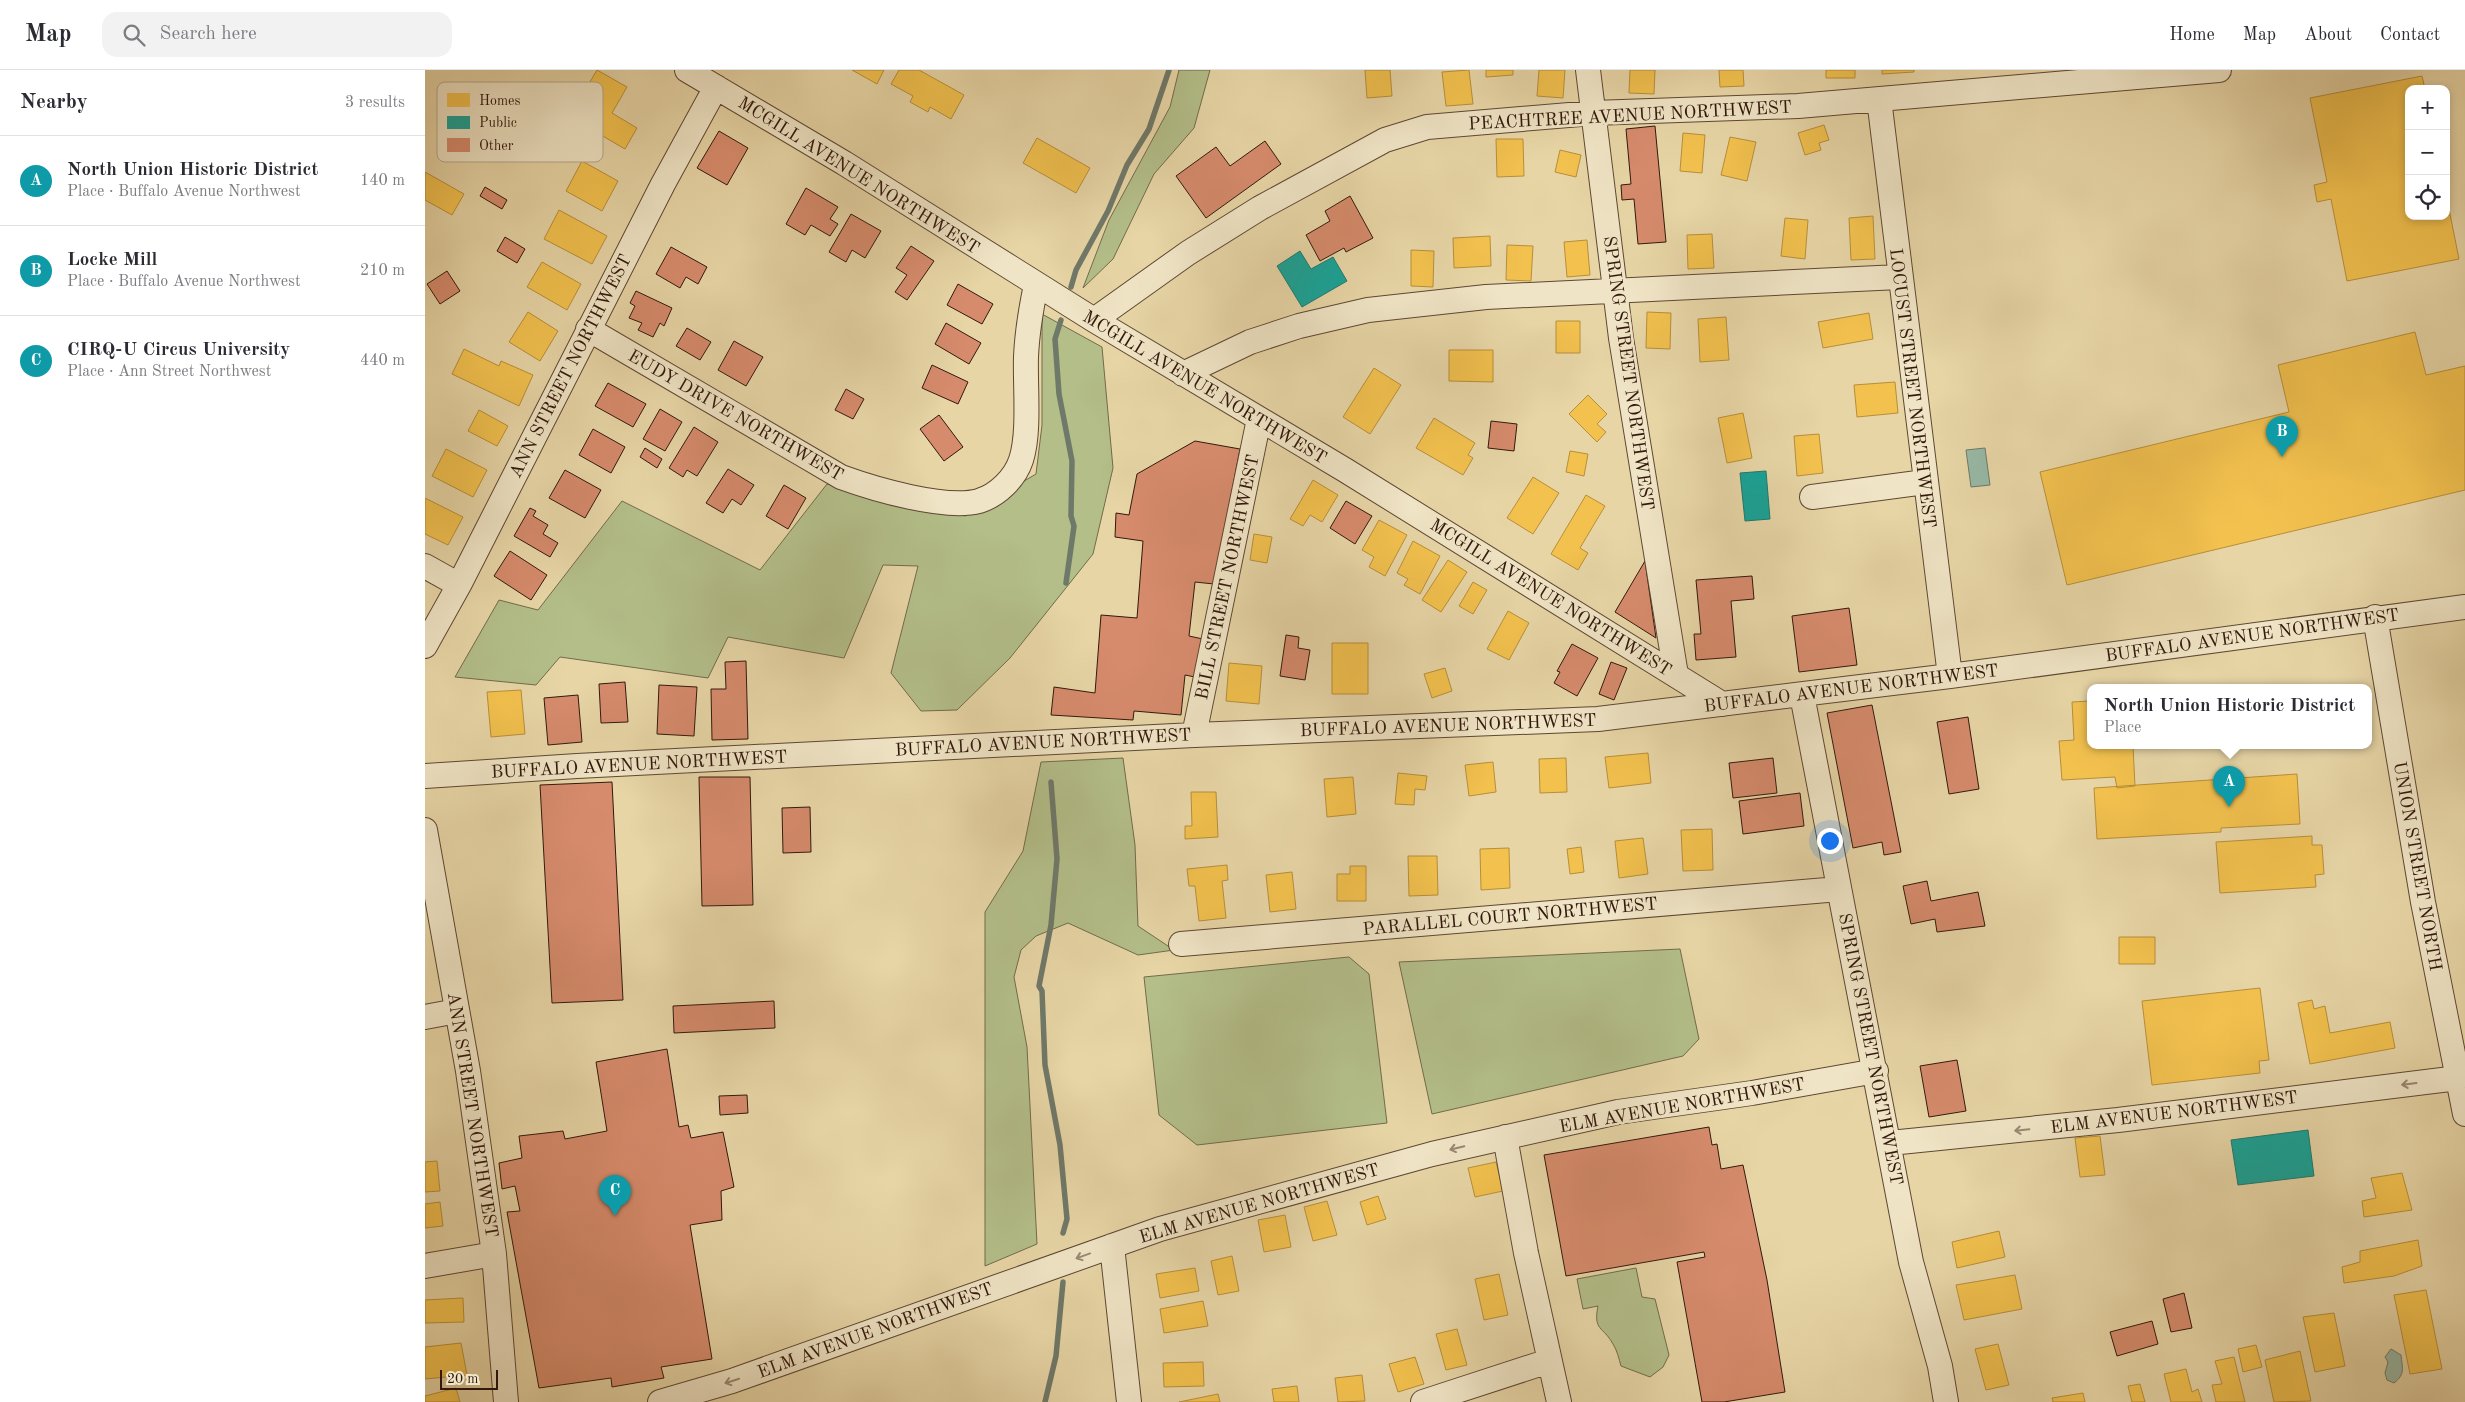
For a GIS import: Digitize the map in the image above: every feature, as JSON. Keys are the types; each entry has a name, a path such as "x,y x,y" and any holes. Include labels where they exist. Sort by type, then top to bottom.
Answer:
{"street":[{"name":"MCGILL AVENUE NORTHWEST","path":"687,70 844,163 1036,285 1259,419 1722,704"},
{"name":"SPRING STREET NORTHWEST","path":"1587,70 1621,338 1676,676"},
{"name":"PEACHTREE AVENUE NORTHWEST","path":"1094,320 1188,252 1260,208 1385,140 1427,127 1593,114 1798,106 2219,70"},
{"name":"ANN STREET NORTHWEST","path":"425,646 459,585 663,184 716,87"},
{"name":"LOCUST STREET NORTHWEST","path":"1879,99 1899,277 1949,676"},
{"path":"1183,374 1250,342 1299,326 1368,310 1486,297 1899,277"},
{"name":"EUDY DRIVE NORTHWEST","path":"588,329 841,477 869,487 945,502 979,501 1000,489 1013,477 1022,458 1025,437 1029,320 1036,285"},
{"name":"BILL STREET NORTHWEST","path":"1194,735 1259,419"},
{"path":"1812,497 1925,482"},
{"path":"425,566 459,585"},
{"name":"BUFFALO AVENUE NORTHWEST","path":"425,776 577,766 1194,735 1598,719 1802,695 2375,617 2465,607"},
{"name":"UNION STREET NORTH","path":"2375,617 2423,902 2465,1114"},
{"name":"SPRING STREET NORTHWEST","path":"1802,695 1890,1143 1911,1262 1940,1366 1946,1402"},
{"name":"ANN STREET NORTHWEST","path":"425,830 457,1011 494,1254 506,1402"},
{"name":"PARALLEL COURT NORTHWEST","path":"1181,944 1839,889"},
{"path":"425,1017 457,1011"},
{"name":"ELM AVENUE NORTHWEST","path":"660,1402 732,1381 1169,1226 1423,1157 1618,1112 1876,1072"},
{"name":"ELM AVENUE NORTHWEST","path":"1890,1143 2111,1120 2458,1078"},
{"path":"1505,1137 1549,1361 1559,1402"},
{"path":"1112,1246 1129,1402"},
{"path":"425,1266 494,1254"},
{"path":"1423,1402 1549,1361"}],"green space":[{"path":"1179,70 1210,70 1194,128 1154,174 1113,259 1083,288 1109,220 1170,107"},
{"path":"1042,314 1102,347 1113,468 1093,554 1010,658 957,710 921,711 891,673 918,566 883,565 844,658 728,637 708,678 560,657 536,685 455,677 499,600 538,610 622,501 760,570 827,484 965,516 1036,474 1042,425"},
{"path":"1123,758 1135,845 1138,926 1174,950 1138,955 1068,923 1036,936 1021,950 1014,977 1027,1047 1037,1244 985,1266 985,912 1023,851 1041,762"},
{"path":"1680,949 1699,1039 1683,1056 1432,1114 1399,962"},
{"path":"1349,957 1369,974 1387,1123 1197,1145 1159,1115 1144,977"},
{"path":"1636,1268 1642,1297 1655,1299 1669,1355 1663,1367 1650,1377 1621,1366 1614,1346 1598,1324 1598,1306 1583,1309 1577,1279"}],"shaded area":[{"path":"1985,448 1990,485 1971,487 1966,450"},
{"path":"2391,1349 2401,1355 2402,1373 2394,1383 2387,1380 2385,1373 2388,1362 2385,1357"}],"building: Homes":[{"path":"597,70 627,87 612,113 637,128 625,149 603,136 603,82 590,82"},
{"path":"852,70 884,70 877,84"},
{"path":"899,70 919,70 964,95 951,119 930,107 928,112 910,102 913,96 891,84"},
{"path":"1365,70 1390,70 1392,96 1367,98"},
{"path":"1469,70 1473,104 1446,106 1442,72"},
{"path":"1486,70 1513,70 1513,75 1486,77"},
{"path":"1539,70 1565,70 1563,98 1537,96"},
{"path":"1630,70 1655,70 1654,94 1629,93"},
{"path":"1719,70 1743,70 1744,86 1720,87"},
{"path":"1826,70 1855,70 1855,78 1826,78"},
{"path":"1882,70 1914,70 1914,72 1882,74"},
{"path":"2422,76 2424,85 2405,85 2405,220 2450,220 2450,214 2459,259 2347,281 2331,199 2317,202 2314,185 2327,182 2310,98"},
{"path":"1824,125 1829,140 1819,143 1821,150 1805,155 1798,133"},
{"path":"1683,133 1705,135 1702,173 1680,171"},
{"path":"1730,137 1756,142 1747,181 1721,175"},
{"path":"1037,138 1090,168 1076,193 1023,163"},
{"path":"1496,139 1523,139 1524,176 1497,177"},
{"path":"1560,150 1581,155 1576,177 1555,172"},
{"path":"581,162 618,181 602,211 566,191"},
{"path":"425,172 464,194 452,215 425,200"},
{"path":"559,210 607,236 592,264 544,239"},
{"path":"1873,216 1875,259 1851,260 1849,218"},
{"path":"1785,218 1808,220 1805,259 1781,256"},
{"path":"1712,234 1714,268 1688,269 1687,235"},
{"path":"1490,236 1491,266 1454,268 1453,238"},
{"path":"1587,240 1590,275 1567,277 1564,242"},
{"path":"1507,245 1533,246 1531,281 1506,280"},
{"path":"1411,250 1434,251 1433,287 1411,286"},
{"path":"542,262 581,284 567,310 527,287"},
{"path":"528,312 558,331 540,361 509,342"},
{"path":"1647,312 1671,313 1670,349 1646,348"},
{"path":"1869,313 1873,339 1823,348 1818,322"},
{"path":"1726,317 1729,360 1700,362 1698,319"},
{"path":"1556,321 1580,321 1580,353 1556,353"},
{"path":"2415,332 2426,375 2465,366 2465,490 2067,585 2040,472 2289,412 2278,365"},
{"path":"464,349 499,366 501,361 533,375 519,406 452,374"},
{"path":"1449,350 1493,350 1493,382 1449,381"},
{"path":"1374,368 1401,385 1370,434 1343,417"},
{"path":"1895,382 1898,413 1857,417 1854,385"},
{"path":"1588,395 1607,414 1597,424 1606,432 1597,442 1569,414"},
{"path":"479,410 508,426 497,446 468,431"},
{"path":"1743,413 1752,458 1727,463 1718,418"},
{"path":"1434,418 1475,443 1468,455 1473,458 1463,475 1416,448"},
{"path":"1819,434 1823,473 1797,476 1794,436"},
{"path":"446,449 487,470 473,497 432,476"},
{"path":"1570,451 1588,454 1584,476 1566,472"},
{"path":"1533,477 1559,493 1533,534 1507,518"},
{"path":"1313,480 1338,495 1322,522 1310,515 1303,526 1290,519"},
{"path":"1586,495 1605,506 1580,548 1588,553 1578,570 1551,554"},
{"path":"425,498 463,517 448,545 425,534"},
{"path":"1379,520 1407,535 1385,576 1369,567 1374,557 1362,550"},
{"path":"1254,534 1272,537 1267,563 1250,560"},
{"path":"1413,541 1440,556 1420,594 1404,585 1408,579 1397,573"},
{"path":"1448,560 1467,572 1441,612 1422,600"},
{"path":"1473,582 1487,590 1473,614 1459,606"},
{"path":"1508,611 1529,623 1509,660 1487,649"},
{"path":"1332,643 1368,643 1368,694 1332,694"},
{"path":"1229,663 1262,666 1259,704 1226,701"},
{"path":"1445,668 1452,691 1432,698 1424,674"},
{"path":"521,690 525,734 491,737 487,692"},
{"path":"2087,701 2087,749 2133,749 2135,786 2117,788 2115,777 2062,780 2059,741 2074,740 2072,702"},
{"path":"1648,753 1651,783 1609,788 1605,757"},
{"path":"1566,758 1567,792 1540,793 1539,759"},
{"path":"1493,762 1496,792 1469,796 1465,765"},
{"path":"1398,773 1427,776 1425,790 1415,789 1414,805 1395,804"},
{"path":"2297,774 2300,824 2221,828 2221,832 2097,839 2094,788"},
{"path":"1353,777 1356,814 1327,817 1324,779"},
{"path":"1191,792 1216,792 1218,837 1185,839 1185,826 1192,826"},
{"path":"1712,829 1713,870 1683,871 1681,830"},
{"path":"2312,836 2312,845 2322,845 2324,874 2315,875 2316,887 2220,893 2216,842"},
{"path":"1643,838 1648,874 1619,878 1615,841"},
{"path":"1581,847 1584,872 1570,874 1567,849"},
{"path":"1509,848 1510,888 1481,890 1480,849"},
{"path":"1408,856 1437,856 1438,895 1409,896"},
{"path":"1227,865 1228,880 1222,881 1226,918 1199,921 1195,886 1189,886 1187,869"},
{"path":"1350,866 1366,866 1366,901 1337,901 1337,874 1350,874"},
{"path":"1292,872 1296,909 1270,912 1266,875"},
{"path":"2119,937 2155,937 2155,964 2119,964"},
{"path":"2260,988 2269,1060 2259,1061 2260,1073 2152,1085 2142,1001"},
{"path":"2312,1000 2314,1009 2325,1006 2330,1033 2390,1022 2395,1048 2310,1064 2298,1003"},
{"path":"2100,1136 2105,1175 2080,1177 2075,1138"},
{"path":"437,1161 440,1191 425,1192 425,1162"},
{"path":"1496,1162 1503,1191 1475,1197 1468,1168"},
{"path":"2402,1173 2412,1210 2364,1217 2362,1201 2376,1198 2371,1178"},
{"path":"1378,1196 1386,1219 1367,1225 1360,1202"},
{"path":"1327,1201 1337,1235 1313,1241 1304,1207"},
{"path":"440,1202 443,1226 425,1228 425,1204"},
{"path":"1285,1215 1291,1247 1264,1252 1258,1220"},
{"path":"1999,1231 2005,1257 1957,1268 1952,1242"},
{"path":"2418,1240 2422,1266 2394,1276 2344,1283 2342,1267 2360,1262 2360,1251"},
{"path":"1232,1256 1239,1291 1218,1295 1211,1261"},
{"path":"1195,1268 1199,1291 1160,1298 1156,1274"},
{"path":"1499,1274 1508,1315 1484,1320 1475,1279"},
{"path":"2015,1275 2022,1309 1964,1320 1956,1285"},
{"path":"2426,1290 2442,1369 2410,1374 2394,1295"},
{"path":"463,1298 464,1322 425,1323 425,1300"},
{"path":"1203,1301 1208,1326 1164,1333 1160,1309"},
{"path":"2334,1313 2345,1366 2315,1372 2303,1317"},
{"path":"1457,1329 1467,1365 1446,1370 1436,1334"},
{"path":"461,1343 467,1375 425,1379 425,1347"},
{"path":"1998,1344 2009,1385 1986,1390 1975,1349"},
{"path":"2256,1345 2262,1367 2243,1372 2238,1349"},
{"path":"2300,1351 2311,1401 2274,1402 2265,1360"},
{"path":"1415,1357 1424,1384 1398,1392 1389,1364"},
{"path":"2234,1357 2245,1402 2216,1402 2212,1385 2222,1384 2215,1361"},
{"path":"1203,1362 1204,1386 1164,1387 1163,1363"},
{"path":"2186,1369 2192,1392 2198,1389 2202,1402 2171,1402 2164,1374"},
{"path":"1362,1375 1365,1401 1338,1402 1335,1378"},
{"path":"2140,1384 2145,1402 2132,1402 2128,1386"},
{"path":"1297,1386 1299,1402 1274,1402 1272,1389"},
{"path":"456,1388 460,1402 425,1402 425,1396"},
{"path":"2083,1393 2085,1402 2053,1402 2052,1398"},
{"path":"1218,1394 1220,1402 1179,1402"}],"building: Public":[{"path":"1300,251 1311,269 1333,257 1347,281 1302,307 1277,266"},
{"path":"1766,471 1770,519 1745,521 1740,473"},
{"path":"2308,1130 2314,1176 2238,1185 2231,1140"}],"building: Other":[{"path":"1655,126 1666,242 1638,244 1634,199 1622,200 1621,185 1631,184 1626,129"},
{"path":"719,131 748,148 727,185 697,168"},
{"path":"1265,141 1281,164 1206,218 1176,176 1216,147 1230,166"},
{"path":"485,187 507,200 502,209 480,196"},
{"path":"806,188 838,207 830,219 838,224 830,236 811,225 805,235 786,224"},
{"path":"1350,196 1373,238 1346,252 1344,248 1320,261 1306,235 1330,221 1325,211"},
{"path":"851,214 881,231 865,258 852,250 846,262 829,252"},
{"path":"505,237 525,249 517,263 497,251"},
{"path":"911,246 934,261 907,300 895,292 907,275 896,268"},
{"path":"671,247 707,267 698,284 686,277 680,288 656,274"},
{"path":"447,271 460,291 440,304 427,284"},
{"path":"958,284 993,304 982,324 947,305"},
{"path":"636,291 672,308 664,326 660,323 653,337 638,330 642,323 629,318 635,306 630,303"},
{"path":"946,323 981,343 969,364 935,344"},
{"path":"687,328 711,342 700,360 676,346"},
{"path":"734,341 763,357 746,386 718,370"},
{"path":"932,365 968,382 958,404 922,388"},
{"path":"608,383 646,404 633,427 595,406"},
{"path":"846,389 864,399 853,419 835,410"},
{"path":"660,409 682,422 665,451 643,439"},
{"path":"939,415 963,447 944,461 920,429"},
{"path":"1491,421 1517,424 1514,451 1488,448"},
{"path":"694,427 718,442 697,476 687,470 683,477 669,468"},
{"path":"593,429 625,447 611,473 579,455"},
{"path":"1195,441 1240,449 1214,584 1195,582 1189,636 1203,639 1195,677 1185,675 1181,715 1134,711 1133,720 1051,715 1054,687 1095,693 1101,615 1137,618 1143,541 1115,537 1116,513 1129,515 1137,474"},
{"path":"645,448 662,459 657,468 640,457"},
{"path":"728,469 754,485 741,505 732,499 723,513 706,503"},
{"path":"565,470 601,490 585,518 549,498"},
{"path":"784,485 806,498 788,529 766,516"},
{"path":"1346,501 1372,516 1355,544 1330,528"},
{"path":"530,508 536,511 533,516 548,525 543,534 558,543 550,557 514,536"},
{"path":"510,551 547,575 531,600 494,576"},
{"path":"1645,561 1656,638 1615,612"},
{"path":"1752,576 1754,599 1731,601 1736,657 1696,660 1694,634 1701,634 1696,580"},
{"path":"1849,608 1857,665 1799,672 1792,616"},
{"path":"1286,635 1299,637 1298,648 1310,650 1305,680 1280,676"},
{"path":"1572,644 1598,658 1577,696 1554,683 1560,672 1557,671"},
{"path":"746,661 748,739 712,740 711,689 726,689 725,662"},
{"path":"1611,662 1627,668 1614,700 1599,694"},
{"path":"625,682 628,722 601,723 599,684"},
{"path":"659,685 697,687 694,736 657,734"},
{"path":"578,695 582,742 548,745 544,698"},
{"path":"1872,705 1901,852 1884,855 1882,842 1853,848 1827,713"},
{"path":"1968,717 1979,789 1949,794 1937,722"},
{"path":"1773,758 1777,793 1733,798 1729,763"},
{"path":"699,777 750,777 753,905 702,906"},
{"path":"612,782 623,1000 552,1003 540,785"},
{"path":"1800,793 1804,826 1743,834 1739,801"},
{"path":"810,807 811,852 783,853 782,808"},
{"path":"1927,881 1931,901 1978,892 1985,926 1937,932 1935,919 1911,924 1903,886"},
{"path":"774,1001 775,1028 674,1033 673,1006"},
{"path":"667,1049 679,1127 688,1125 691,1138 723,1132 734,1187 721,1191 722,1220 690,1225 712,1359 661,1367 664,1378 612,1387 611,1378 539,1388 507,1212 520,1211 515,1186 502,1189 499,1163 522,1158 519,1136 563,1131 565,1139 607,1131 596,1062"},
{"path":"1957,1060 1966,1111 1929,1117 1920,1066"},
{"path":"747,1095 748,1113 720,1115 719,1096"},
{"path":"1709,1127 1712,1145 1717,1144 1721,1169 1743,1165 1767,1280 1785,1392 1724,1402 1702,1402 1677,1262 1705,1257 1704,1252 1566,1276 1544,1155"},
{"path":"2184,1293 2192,1328 2171,1332 2163,1299"},
{"path":"2152,1321 2158,1344 2117,1356 2110,1332"}],"waterway":[{"path":"1071,287 1076,270 1108,211 1127,165 1149,129 1169,70"},
{"path":"1061,320 1055,339 1059,394 1072,461 1071,516 1074,526 1066,583"},
{"path":"1051,782 1057,859 1051,925 1039,986 1042,991 1045,1065 1060,1145 1067,1219 1063,1233"},
{"path":"1045,1402 1056,1356 1063,1282"}],"place":[{"name":"Locke Mill","path":"2282,457"},
{"name":"North Union Historic District","path":"2229,807"},
{"name":"CIRQ-U Circus University","path":"615,1216"}]}
